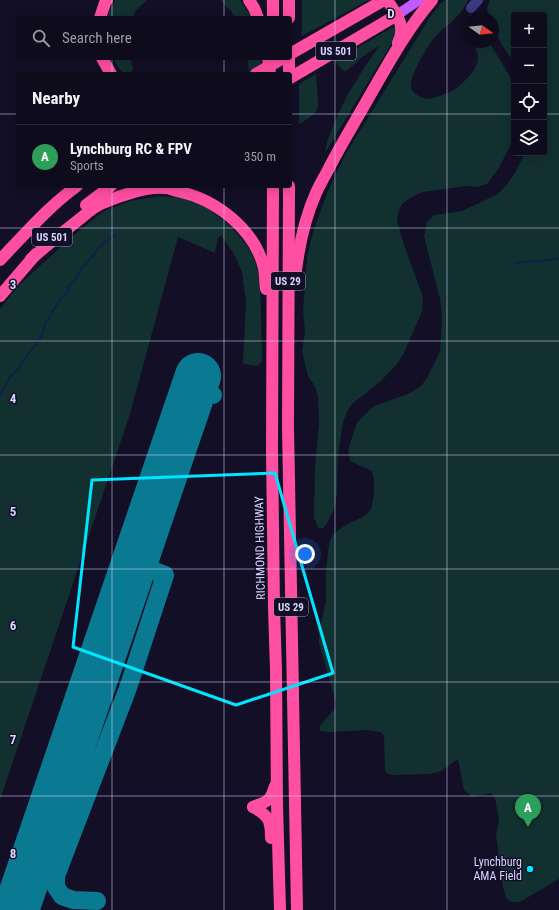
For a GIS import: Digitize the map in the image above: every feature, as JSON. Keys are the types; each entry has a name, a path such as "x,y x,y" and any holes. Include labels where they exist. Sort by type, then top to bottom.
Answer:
{"highway":[{"path":"93,16 94,9 99,0"},
{"path":"101,16 107,0"},
{"path":"249,0 257,16"},
{"path":"273,0 273,16"},
{"path":"289,0 289,16"},
{"path":"288,376 294,318 294,282 297,256 307,219 316,193 376,85 399,40 402,32 400,23 397,15 385,0 292,53"},
{"path":"376,85 421,13 432,0"},
{"name":"US 501","path":"292,77 397,15"},
{"path":"96,60 101,72"},
{"path":"103,60 110,72"},
{"path":"268,60 270,72"},
{"path":"273,60 273,72"},
{"path":"259,72 280,60"},
{"path":"289,60 289,72"},
{"name":"US 501","path":"0,260 44,214 72,188"},
{"name":"US 501","path":"0,296 31,259 67,222 108,188"},
{"path":"31,259 69,227 101,203 123,195 144,190 164,188 188,193 206,201 222,211 237,223 249,236 257,250 264,268 266,309 272,336"},
{"name":"RICHMOND HIGHWAY","path":"272,188 274,551 278,775 277,805 280,910"},
{"name":"US 29","path":"289,188 288,428 297,910"},
{"path":"273,910 271,833 268,818 264,813 253,807 266,801 271,796 278,775"}],"main road":[{"path":"397,15 419,0"}],"street":[{"path":"470,8 478,0"}],"highlighted area":[{"path":"275,473 333,673 236,705 73,647 92,480"}],"green space":[{"path":"115,0 147,0 136,10 133,16 108,16"},
{"path":"220,0 240,0 251,16 234,16"},
{"path":"302,0 369,0 302,36"},
{"path":"445,0 468,0 461,12 434,38 427,48 413,76 411,82 412,90 421,97 428,99 443,95 455,89 474,71 478,60 478,54 475,48 493,48 511,78 511,145 498,169 487,184 477,187 467,186 423,192 410,198 402,204 397,220 404,245 423,297 422,311 405,351 397,364 380,382 353,403 347,412 343,422 338,455 335,507 326,525 323,528 318,528 314,517 315,466 319,424 318,398 316,388 308,376 302,351 305,332 303,310 307,257 313,232 327,193 345,155 430,17"},
{"path":"490,0 559,0 559,879 520,902 509,901 506,898 503,887 496,835 499,820 495,798 491,793 472,797 464,790 458,759 441,771 430,774 388,774 385,771 384,736 381,732 366,730 330,732 320,731 320,726 336,707 336,702 319,643 319,633 326,601 326,571 329,543 333,534 347,524 368,513 371,509 374,494 374,480 372,471 350,461 348,451 352,437 357,423 374,406 408,394 421,386 427,378 440,352 442,318 440,299 424,236 427,222 434,215 462,211 498,194 508,183 524,156 547,156 547,12 511,12 511,58 499,38 499,12 488,12"},
{"path":"395,27 397,32 395,38 325,153 330,135 343,104 360,74 379,46 366,54 346,71 342,70 335,61"},
{"path":"114,60 131,60 133,67 132,72 123,72"},
{"path":"248,60 261,60 261,72 249,72"},
{"path":"316,74 318,98 317,110 309,118 299,124 299,84"},
{"path":"159,196 177,197 193,201 216,214 237,233 252,254 256,264 260,286 262,361 258,366 243,364 246,302 242,272 234,254 221,235 218,238 215,253 178,237 130,414 0,800 0,309 19,285 75,234 104,211 130,201"}],"waterway":[{"path":"0,397 10,377 18,370 38,341 45,324 60,298 65,295 70,284 98,248 115,236"},
{"path":"516,263 559,259"}],"taxiway":[{"path":"194,387 213,395"},
{"path":"97,901 73,900 62,896 56,887 56,876 128,688 165,575 134,563"},
{"path":"28,873 35,864 39,862 46,866 56,887"}],"runway":[{"path":"16,910 198,376"}],"place":[{"name":"Lynchburg RC & FPV","path":"528,827"},
{"name":"Lynchburg AMA Field","path":"530,869"}]}
